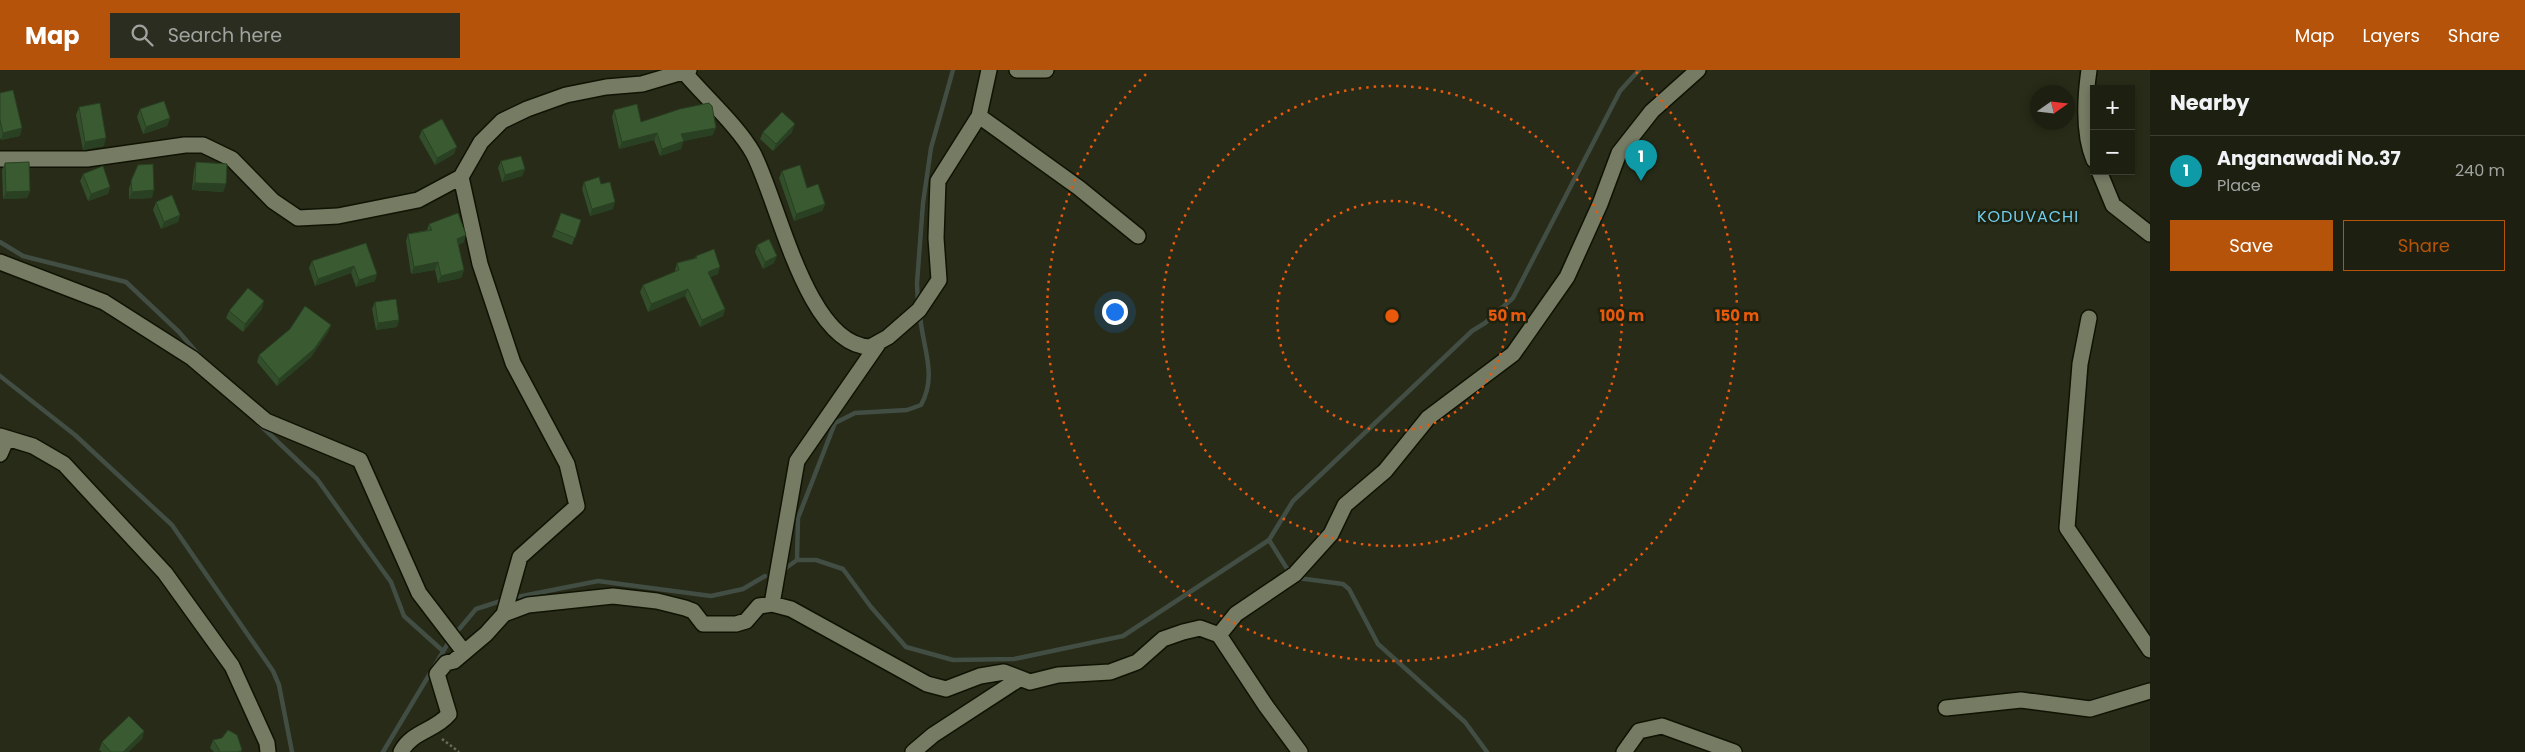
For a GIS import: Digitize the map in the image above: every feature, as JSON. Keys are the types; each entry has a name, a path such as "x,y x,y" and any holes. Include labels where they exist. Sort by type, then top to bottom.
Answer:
{"street":[{"path":"772,604 797,461 878,344 924,304 939,280 936,238 938,181 979,116 989,70"},
{"path":"1017,70 1046,70"},
{"path":"1220,635 1236,614 1293,577 1331,534 1344,506 1385,471 1428,418 1510,357 1567,277 1600,204 1619,153 1636,128 1652,111 1698,70"},
{"path":"2089,70 2086,104 2090,152"},
{"path":"0,159 87,159 185,145 202,146 232,159 273,202 298,218 338,216 418,200 462,177 481,142 502,121 510,117 566,95 606,87 642,84 686,71 753,152 796,269 821,312 849,342 864,347 878,344"},
{"path":"979,116 1079,188 1138,236"},
{"path":"2101,175 2113,205 2150,234"},
{"path":"401,752 419,732 433,728 449,714 437,674 438,670 446,663 454,661 486,634 504,614 520,557 578,506 567,464 512,363 480,264 462,177"},
{"path":"0,262 104,302 192,358 266,420 360,460 419,593 464,652"},
{"path":"2089,318 2080,364 2067,528 2150,650"},
{"path":"0,454 4,437 33,446 64,464 165,573 232,666 267,743 268,752"},
{"path":"504,614 528,606 613,596 657,601 685,608 693,611 703,624 736,624 746,621 760,606 772,604 792,609 927,684 946,689 980,676 1004,672 1030,682 1058,675 1110,672 1137,662 1163,639 1200,628 1220,635 1266,706 1300,752"},
{"path":"913,752 934,735 1019,678"},
{"path":"1946,708 2021,700 2090,709 2150,691"},
{"path":"1624,752 1639,731 1662,726 1734,752"}],"path":[{"path":"433,728 459,752"}],"building":[{"path":"13,90 22,128 3,133 0,120 0,93"},
{"path":"164,101 170,118 146,127 140,109"},
{"path":"100,103 106,138 85,142 79,107"},
{"path":"709,103 712,106 716,128 681,134 684,141 662,149 657,133 622,142 614,110 637,104 641,122 680,109"},
{"path":"782,112 795,124 776,144 763,132"},
{"path":"442,119 457,147 437,158 422,130"},
{"path":"521,156 525,169 505,175 501,161"},
{"path":"29,162 30,191 6,192 5,163"},
{"path":"196,162 227,164 226,184 195,183"},
{"path":"153,164 154,190 132,192 131,181 138,165"},
{"path":"800,165 807,188 818,184 825,204 796,214 782,171"},
{"path":"103,166 110,187 91,194 83,174"},
{"path":"599,177 601,184 610,182 615,202 592,209 584,182"},
{"path":"172,195 180,215 164,222 156,202"},
{"path":"458,213 466,235 457,239 464,270 441,276 438,262 414,267 408,234 432,230 429,224"},
{"path":"561,213 581,220 575,238 555,230"},
{"path":"769,239 777,256 765,262 757,245"},
{"path":"366,243 377,274 359,280 354,266 318,279 312,261"},
{"path":"714,249 720,267 708,272 725,309 702,320 688,289 651,304 643,285 679,270 677,263 697,258 696,256"},
{"path":"248,288 264,301 245,324 229,311"},
{"path":"396,299 399,320 378,323 375,302"},
{"path":"305,306 331,325 314,349 279,379 259,355 290,329"},
{"path":"129,716 144,731 123,752 111,752 102,742"},
{"path":"228,730 237,735 242,750 238,752 219,752 213,740 222,738"}],"waterway":[{"path":"918,305 917,283 923,203 931,148 953,70"},
{"path":"783,570 797,560 816,560 843,569 871,607 906,647 953,660 1014,659 1123,636 1269,540 1293,501 1472,331 1485,323 1513,298 1620,91 1639,70"},
{"path":"0,242 23,256 126,282 179,332 198,354"},
{"path":"797,560 798,518 835,423 855,413 907,410 921,405 926,394 929,372 920,315"},
{"path":"0,376 75,435 172,525 273,671 279,685 292,752"},
{"path":"259,424 317,479 391,582 404,616 443,651"},
{"path":"1269,540 1291,575"},
{"path":"512,598 598,581 711,596 743,589 765,576"},
{"path":"1298,578 1343,584 1349,589 1378,644 1465,722 1487,752"},
{"path":"455,634 476,609 504,600"},
{"path":"383,752 450,640"}],"place":[{"name":"Anganawadi No.37","path":"1641,181"}],"district":[{"name":"KODUVACHI","path":"2028,216"}]}
